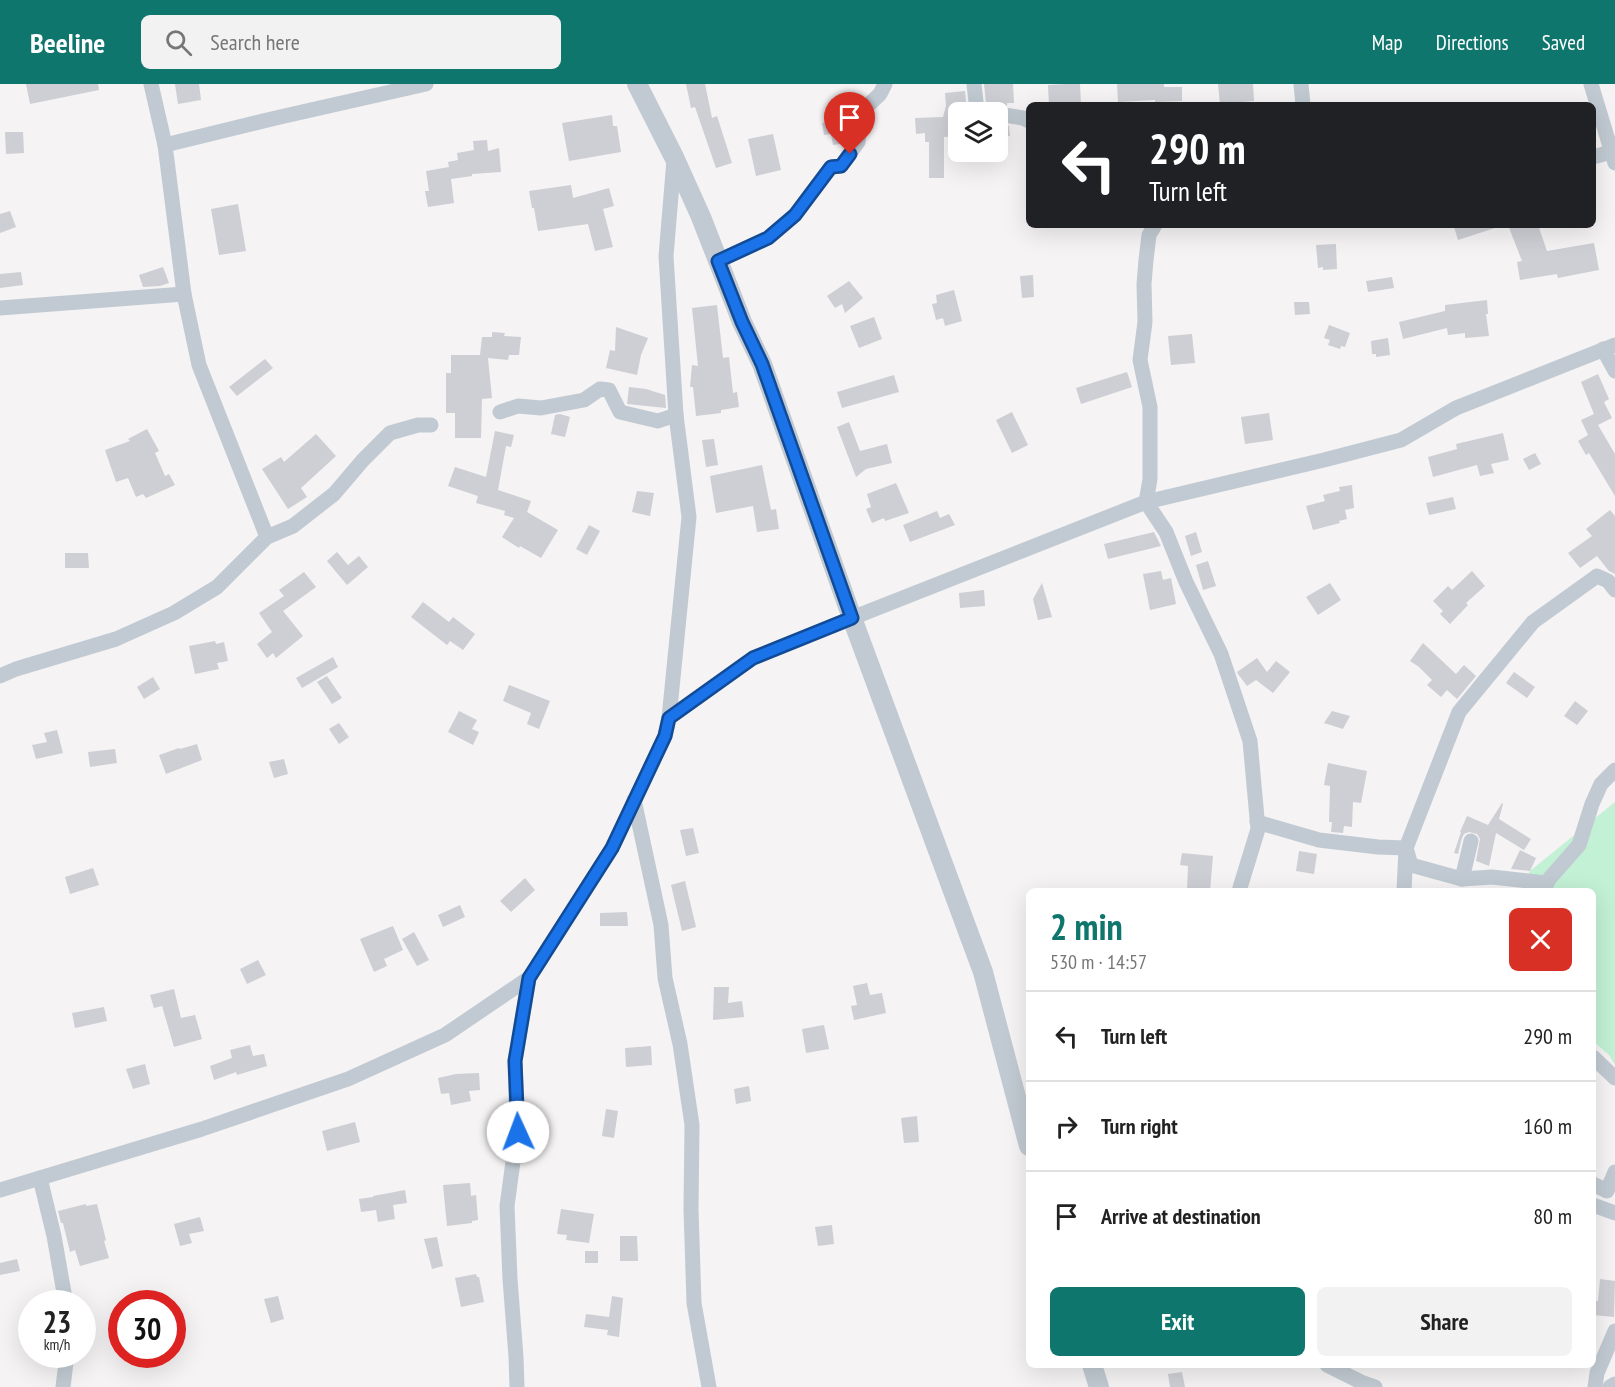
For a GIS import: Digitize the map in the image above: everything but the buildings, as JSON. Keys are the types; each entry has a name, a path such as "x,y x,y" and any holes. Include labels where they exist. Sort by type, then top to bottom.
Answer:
{"street":[{"path":"152,84 165,145 184,294 199,365 267,537"},
{"path":"165,145 426,84"},
{"path":"637,84 701,217 742,322 762,364 852,618 983,972 1026,1135"},
{"path":"718,261 768,238 795,215 831,167 841,166 858,142 862,111 880,94 885,84"},
{"path":"974,84 976,102"},
{"path":"1301,84 1303,102"},
{"path":"1591,84 1613,158 1596,157"},
{"path":"1008,116 1026,120"},
{"path":"517,1387 507,1206 518,1132 515,1061 529,978 612,848 665,736 669,718 690,517 676,415 666,256 674,157"},
{"path":"1153,228 1149,235 1147,252 1144,284 1145,322 1140,360 1149,407 1150,479 1146,502 1166,532 1186,582 1221,654 1250,741 1258,829 1245,888"},
{"path":"0,308 184,294"},
{"path":"669,718 753,658 1146,502 1401,440 1456,408 1609,347 1615,371"},
{"path":"500,412 519,406 541,408 584,400 600,389 609,390 620,412 658,421 676,415"},
{"path":"0,676 116,639 174,613 217,587 267,537 293,526 334,494 390,433 418,425 431,424"},
{"path":"1404,888 1406,848 1459,712 1533,622 1597,576 1608,581 1615,590"},
{"path":"1406,848 1411,865 1462,879 1492,877 1544,887 1579,845 1601,784 1615,770"},
{"path":"634,800 660,925 665,978 681,1044 692,1125 691,1209 694,1303 709,1387"},
{"path":"1257,822 1319,840 1406,848"},
{"path":"1462,879 1471,841"},
{"path":"0,1190 202,1128 348,1079 445,1035 529,978"},
{"path":"1596,1060 1615,1078"},
{"path":"1596,1186 1607,1191 1615,1172"},
{"path":"40,1178 64,1290"},
{"path":"1596,1206 1615,1213"},
{"path":"1595,1387 1598,1373 1615,1331"},
{"path":"63,1387 65,1368"},
{"path":"1093,1368 1099,1387"},
{"path":"1333,1368 1375,1387"},
{"path":"1610,1387 1615,1384"}],"green space":[{"path":"1615,802 1615,1065 1609,1055 1596,1044 1596,888 1524,888 1530,871"}],"route":[{"path":"518,1132 515,1061 529,978 612,848 665,736 669,718 753,658 852,618 762,364 742,322 718,261 768,238 795,215 831,167 841,166 850,154"}]}
